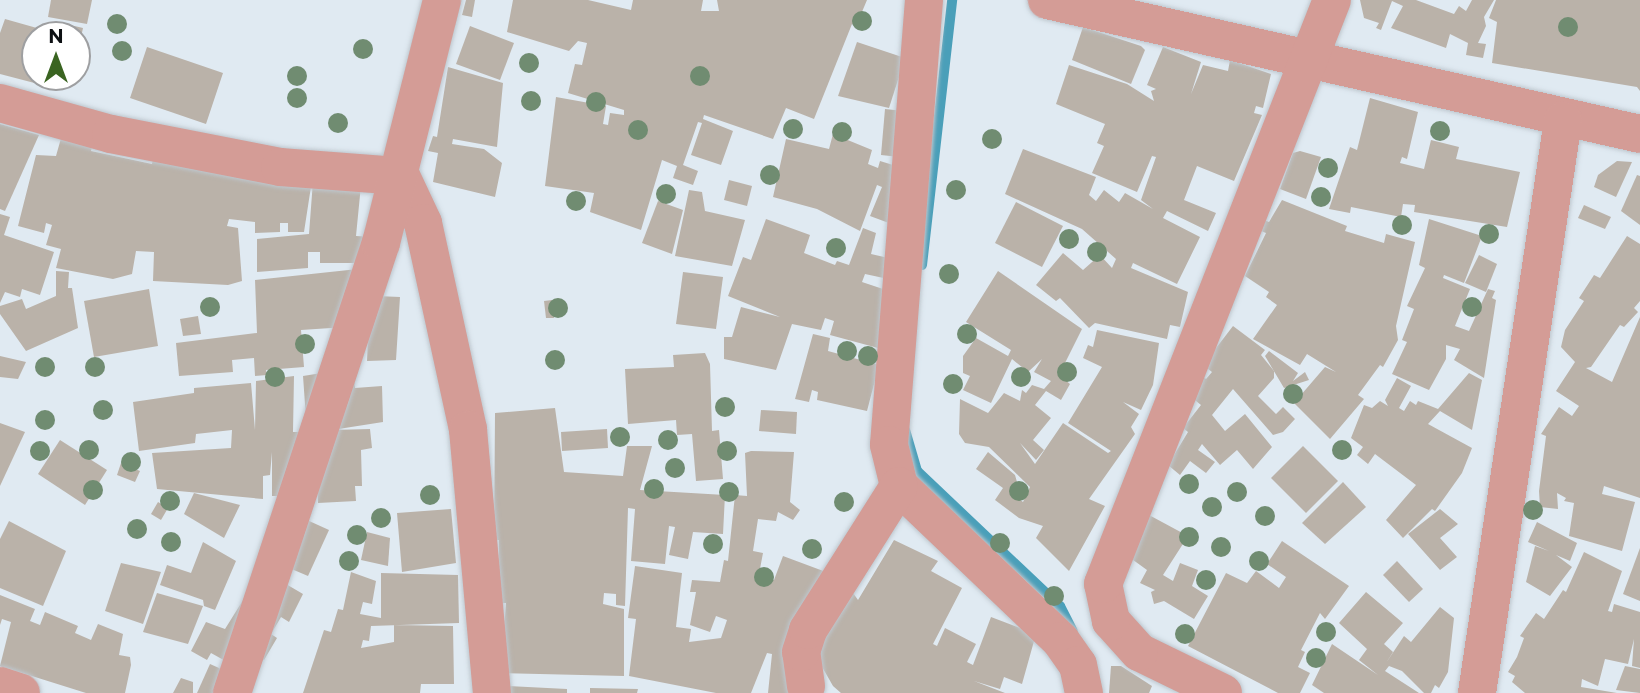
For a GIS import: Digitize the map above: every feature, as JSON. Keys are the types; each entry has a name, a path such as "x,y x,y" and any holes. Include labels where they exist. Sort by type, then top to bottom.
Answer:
{"street":[{"path":"232,693 401,176 442,0"},
{"path":"924,0 889,445 900,486 1061,641 1078,666 1084,693"},
{"path":"1047,0 1089,5 1309,56 1563,120 1640,134"},
{"path":"1223,693 1139,652 1111,621 1103,584 1332,0"},
{"path":"0,103 111,134 280,167 401,176"},
{"path":"1477,693 1563,120"},
{"path":"401,176 423,223 467,430 492,693"},
{"path":"806,686 801,652 808,630 900,486"},
{"path":"0,686 21,693"}],"building":[{"path":"51,0 92,0 88,21 48,17"},
{"path":"466,0 475,0 472,17 462,15"},
{"path":"513,0 588,0 631,10 633,0 703,0 701,11 719,11 717,0 867,0 856,26 852,24 814,119 786,108 773,139 704,115 703,119 733,131 721,165 691,155 702,123 698,122 683,165 698,171 693,185 673,178 677,166 662,160 641,230 590,212 594,193 545,186 556,97 606,106 603,124 608,125 610,113 624,115 624,110 568,93 575,64 582,65 587,43 578,41 569,51 507,32"},
{"path":"1360,0 1416,0 1454,14 1459,6 1466,11 1472,0 1494,0 1484,17 1486,26 1478,43 1486,44 1483,58 1466,55 1468,43 1450,34 1446,48 1391,28 1403,6 1392,1 1381,30 1376,28 1379,23 1364,18"},
{"path":"1496,0 1640,0 1640,91 1637,87 1492,63 1497,22 1489,18"},
{"path":"5,19 21,24 21,79 0,74 0,33"},
{"path":"470,26 514,43 500,80 456,64"},
{"path":"1083,27 1141,46 1145,50 1131,84 1072,60"},
{"path":"857,42 905,58 889,108 838,96"},
{"path":"147,47 223,73 206,124 130,98"},
{"path":"1163,47 1201,62 1191,94 1203,65 1228,71 1230,60 1271,74 1263,108 1256,106 1254,113 1262,115 1234,181 1197,166 1184,200 1216,213 1208,231 1167,211 1163,218 1200,237 1177,284 1133,263 1131,268 1188,292 1180,327 1170,325 1167,339 1095,323 1089,328 1060,298 1056,301 1036,285 1063,253 1083,270 1100,255 1112,268 1116,259 1082,229 1005,194 1023,149 1096,177 1089,195 1096,201 1104,190 1119,202 1125,193 1153,209 1141,200 1156,157 1152,156 1137,192 1092,173 1104,146 1097,143 1105,124 1056,104 1069,65 1127,84 1154,101 1151,91 1156,89 1147,85"},
{"path":"448,67 503,83 497,147 453,139 452,144 484,149 502,163 495,197 433,182 438,153 428,151 433,136 437,137"},
{"path":"1370,98 1418,112 1407,159 1402,157 1400,163 1424,169 1431,140 1459,147 1456,159 1520,172 1507,227 1414,212 1415,205 1403,204 1401,217 1351,207 1350,213 1329,209 1350,147 1357,150"},
{"path":"885,109 922,113 918,159 881,155"},
{"path":"0,124 39,135 5,211 0,209"},
{"path":"65,124 95,132 91,151 152,164 154,154 312,180 304,232 288,232 288,223 280,223 280,232 255,233 255,222 229,219 227,226 238,228 242,281 228,285 153,281 154,252 136,251 132,274 113,279 56,268 61,249 46,245 52,225 46,223 44,233 18,226 36,155 56,156"},
{"path":"833,134 872,150 868,164 878,168 880,161 906,169 905,229 870,216 882,187 877,185 860,231 817,209 773,197 786,139 829,149"},
{"path":"1300,151 1321,157 1306,199 1280,189 1293,153"},
{"path":"1617,161 1632,162 1616,197 1594,187 1598,175"},
{"path":"1637,175 1640,176 1640,225 1621,211"},
{"path":"729,180 752,186 747,206 724,200"},
{"path":"313,181 361,185 356,236 373,237 355,263 320,263 320,252 308,252 308,268 257,272 257,239 309,234"},
{"path":"689,190 702,192 705,211 745,220 732,266 675,256"},
{"path":"1282,200 1347,226 1345,231 1384,243 1386,234 1415,242 1396,326 1398,340 1383,367 1380,365 1358,395 1364,399 1330,439 1294,403 1325,367 1336,372 1307,354 1300,365 1253,339 1277,305 1266,297 1269,292 1245,276 1266,233 1252,227 1256,217 1269,222"},
{"path":"658,201 683,210 672,254 642,243"},
{"path":"1016,202 1063,226 1042,267 995,243"},
{"path":"1584,205 1611,217 1605,229 1578,218"},
{"path":"0,214 10,217 4,235 54,252 40,295 22,289 20,297 5,292 0,303"},
{"path":"766,219 810,235 804,253 835,265 837,261 849,265 863,228 876,233 871,254 897,260 893,280 865,274 862,282 895,293 878,348 830,335 834,321 825,318 821,330 792,324 776,370 724,359 724,337 732,337 741,307 780,317 728,296 743,257 751,260"},
{"path":"1429,219 1482,236 1464,283 1444,275 1443,278 1470,289 1455,326 1469,331 1488,289 1495,291 1492,298 1496,300 1484,378 1454,360 1460,349 1446,345 1446,359 1429,390 1392,374 1407,342 1402,340 1414,309 1407,306 1425,268 1419,265"},
{"path":"1627,236 1640,244 1640,301 1634,308 1638,312 1624,327 1620,325 1591,367 1586,368 1612,382 1640,317 1640,498 1604,486 1602,494 1635,502 1622,551 1569,536 1574,503 1564,501 1566,498 1557,493 1558,509 1540,507 1539,491 1546,436 1541,434 1559,407 1572,416 1579,406 1556,391 1575,362 1561,347 1565,330 1584,301 1579,298 1594,275 1600,278"},
{"path":"1479,255 1497,264 1486,292 1465,283"},
{"path":"358,269 377,296 400,297 396,360 367,361 368,337 361,326 301,330 304,367 266,370 267,375 255,376 254,358 232,360 233,372 179,376 176,343 257,333 255,280"},
{"path":"56,271 69,272 68,288 72,288 78,328 26,351 0,314 0,306 22,299 26,309 56,296"},
{"path":"998,271 1082,329 1059,375 1070,384 1061,400 1046,391 1035,405 1051,418 1033,440 1044,450 1036,460 1020,443 1035,464 1063,423 1108,453 1111,451 1068,423 1102,367 1083,358 1088,345 1093,347 1097,330 1159,343 1153,385 1141,410 1123,402 1139,414 1131,427 1135,434 1089,499 1105,506 1069,571 1036,538 1043,526 1019,518 995,500 1003,488 976,469 988,452 1015,475 1017,482 1010,492 1023,502 1030,487 989,447 965,443 959,434 960,399 988,413 1004,393 1020,401 1022,390 1026,393 1032,385 1044,389 1051,381 1034,372 1042,359 1028,372 1012,359 991,403 963,390 970,376 963,373 963,356 976,338 1008,356 1011,350 966,322"},
{"path":"683,272 723,277 716,329 676,324"},
{"path":"149,289 158,346 94,357 84,301"},
{"path":"552,300 554,318 546,318 544,301"},
{"path":"198,316 201,334 183,336 180,319"},
{"path":"1233,326 1265,350 1261,355 1274,371 1274,378 1258,396 1276,414 1283,407 1295,419 1283,432 1273,435 1233,389 1212,415 1225,431 1245,414 1272,447 1253,469 1237,450 1220,465 1202,444 1198,450 1215,462 1206,473 1190,461 1180,475 1168,465 1188,432 1183,428 1201,405 1190,396 1202,376 1206,379 1212,372 1203,365"},
{"path":"813,334 830,338 828,351 879,365 867,411 817,400 818,392 812,390 809,402 795,399"},
{"path":"1269,351 1298,373 1293,381 1305,372 1309,380 1284,388 1265,356"},
{"path":"705,353 710,364 712,431 719,430 723,479 696,481 692,434 677,435 676,420 628,424 625,369 674,367 673,355"},
{"path":"0,356 26,362 18,379 0,377"},
{"path":"353,368 355,388 382,386 383,422 332,430 370,429 372,448 361,450 362,486 355,486 356,501 318,503 317,452 305,496 272,496 272,452 270,475 263,476 263,499 157,489 152,453 231,448 232,430 196,434 195,443 139,451 133,402 194,393 194,388 251,383 255,430 256,381 294,376 293,432 307,432 303,376"},
{"path":"1469,373 1482,380 1472,430 1440,411 1428,424 1472,448 1462,473 1435,511 1432,509 1403,538 1386,520 1416,485 1375,454 1368,464 1357,455 1363,447 1351,438 1364,405 1372,408 1380,401 1388,406 1385,400 1397,378 1411,386 1399,408 1404,411 1410,401 1416,405 1418,401 1438,409"},
{"path":"555,408 564,472 623,476 627,446 652,446 640,490 725,495 723,534 693,532 688,559 669,555 675,527 669,526 665,564 631,561 635,509 628,508 625,606 616,605 616,594 604,593 603,604 624,609 624,676 501,673 506,603 502,603 499,593 499,540 494,540 495,413"},
{"path":"761,410 797,412 796,434 759,431"},
{"path":"0,423 25,432 0,486"},
{"path":"607,429 608,448 562,451 561,432"},
{"path":"60,440 107,470 85,505 38,474"},
{"path":"1303,446 1338,481 1306,513 1271,478"},
{"path":"794,452 790,502 800,510 793,520 778,512 776,521 758,519 753,551 763,553 759,574 774,580 783,556 834,575 794,638 788,693 768,693 772,654 767,653 751,693 716,693 629,676 636,619 628,618 635,566 682,573 676,627 691,629 689,642 721,638 727,620 716,616 710,632 690,625 696,592 690,592 692,580 720,582 724,560 728,561 735,495 747,496 745,453"},
{"path":"121,463 140,471 135,482 117,475"},
{"path":"1343,482 1366,507 1325,544 1302,523"},
{"path":"194,493 240,505 224,538 184,514"},
{"path":"158,502 168,508 161,520 151,514"},
{"path":"451,509 456,563 402,572 397,513"},
{"path":"1440,509 1458,524 1440,538 1457,557 1440,570 1408,534"},
{"path":"296,515 329,530 308,576 275,562"},
{"path":"1149,515 1188,536 1163,575 1173,581 1180,563 1198,570 1192,586 1208,596 1194,619 1164,601 1154,604 1151,592 1155,590 1140,583 1147,570 1129,557"},
{"path":"9,521 66,551 43,606 0,588 0,539"},
{"path":"1537,522 1577,543 1570,561 1556,555 1572,567 1550,596 1526,582 1535,546 1549,551 1528,542"},
{"path":"367,532 390,538 388,566 361,560"},
{"path":"894,540 938,561 931,571 962,588 933,644 937,646 945,628 976,644 967,662 973,665 991,617 1036,634 1022,684 1004,677 1000,689 974,681 1005,693 841,693 833,686 805,637 853,593 858,600"},
{"path":"1282,541 1349,586 1325,619 1320,613 1301,650 1305,652 1298,667 1310,673 1300,693 1278,693 1188,646 1226,573 1247,583 1256,571 1279,588 1286,577 1267,564"},
{"path":"203,542 236,561 215,610 204,606 203,600 160,585 167,565 191,573"},
{"path":"1640,548 1640,601 1623,594"},
{"path":"1584,552 1622,571 1608,611 1612,612 1614,604 1640,612 1640,668 1632,666 1634,639 1628,664 1605,659 1598,686 1582,679 1581,687 1617,693 1525,693 1512,682 1515,676 1508,672 1524,638 1520,636 1536,613 1544,619 1563,590 1566,592"},
{"path":"1397,561 1423,589 1409,602 1383,575"},
{"path":"121,563 161,572 143,624 105,611"},
{"path":"262,570 303,594 289,622 281,617 271,634 277,638 264,660 257,656 247,673 211,653 207,660 191,651 206,622 225,629"},
{"path":"351,572 376,581 372,604 363,602 360,614 381,618 381,573 458,575 459,623 398,625 453,626 454,684 421,684 420,693 303,693 324,630 331,632 338,609 343,610","holes":["394,625 394,642 361,648 363,640 369,641 371,626"]},
{"path":"1366,592 1403,623 1384,644 1393,652 1386,663 1404,636 1411,642 1440,607 1454,618 1448,672 1439,688 1435,685 1431,693 1424,693 1402,671 1389,666 1385,671 1419,693 1324,693 1312,685 1332,644 1378,675 1359,660 1367,649 1339,623"},
{"path":"157,593 203,606 188,644 143,632"},
{"path":"0,595 35,609 30,621 40,625 45,612 78,626 75,633 91,640 98,624 123,634 119,655 130,657 131,665 125,693 86,693 0,666 11,622 2,619 0,625"},
{"path":"210,664 219,668 250,693 197,693"},
{"path":"1111,666 1121,666 1152,686 1149,693 1109,693"},
{"path":"1625,666 1640,669 1640,693 1616,690"},
{"path":"181,678 193,682 193,693 173,693"},
{"path":"506,686 567,689 567,693 505,693"},
{"path":"590,688 638,689 637,693 590,693"}],"waterway":[{"path":"922,265 952,0"},
{"path":"905,430 917,471 1060,606 1073,631"}]}
